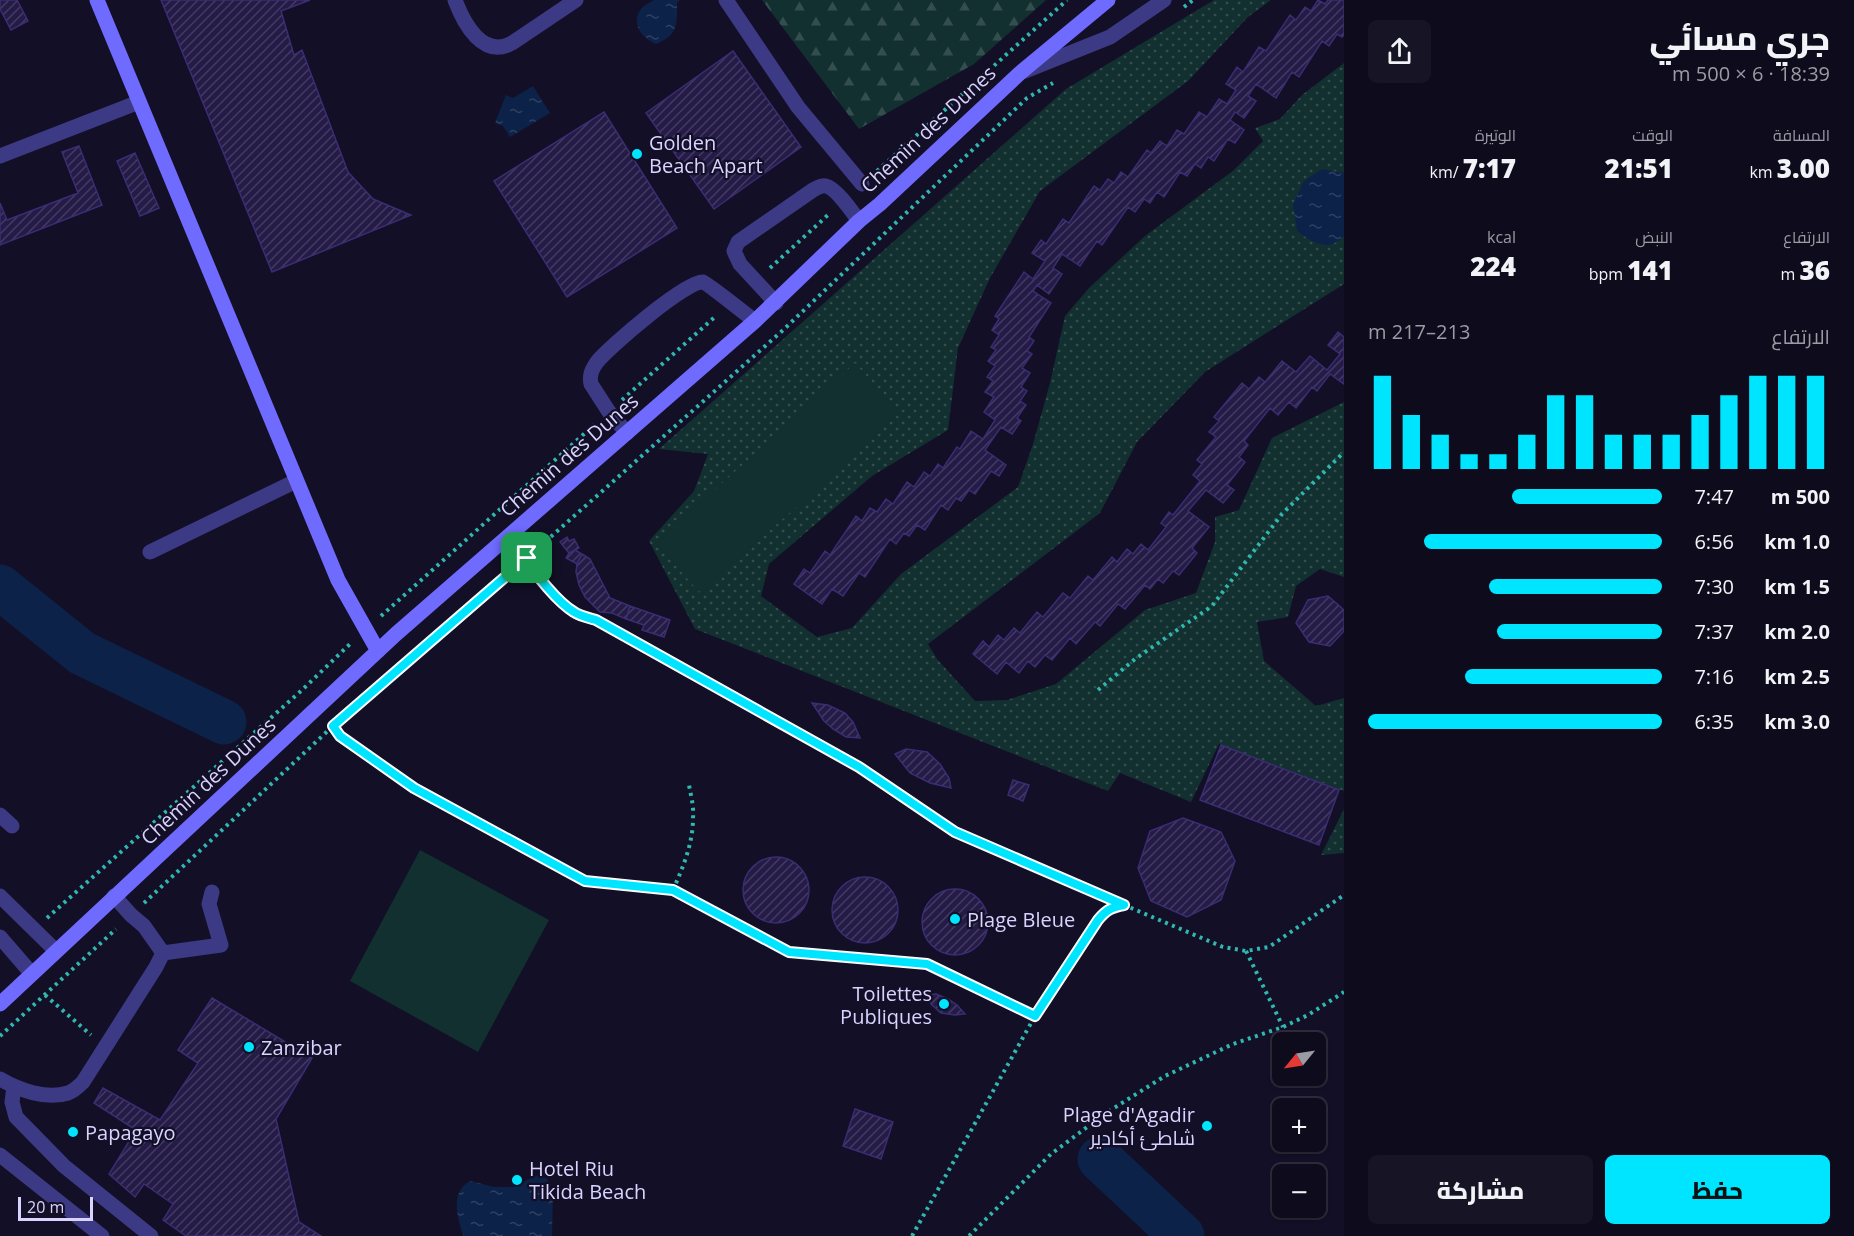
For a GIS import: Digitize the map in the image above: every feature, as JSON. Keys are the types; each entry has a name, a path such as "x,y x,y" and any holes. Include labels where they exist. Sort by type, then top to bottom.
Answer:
{"street":[{"path":"98,0 338,580 378,651"},
{"path":"455,0 476,36 489,47 497,48 512,43 576,0"},
{"path":"726,0 798,107 862,184"},
{"path":"1020,73 1108,0"},
{"name":"Chemin des Dunes","path":"0,1004 378,651 776,303 860,221 1020,73 1110,37 1164,0"},
{"path":"0,156 139,102"},
{"path":"776,303 740,264 735,251 738,242 818,187 830,187 860,221"},
{"path":"627,433 609,412 591,384 590,378 597,362 618,341 681,291 697,283 707,284 755,321"},
{"path":"150,552 296,481"},
{"path":"163,953 221,945 209,904 212,892"},
{"path":"0,896 56,951"},
{"path":"114,896 144,926 163,953"},
{"path":"0,937 32,974"},
{"path":"0,1079 14,1087 55,1096 70,1092 83,1082 163,953"},
{"path":"14,1087 12,1102 16,1116 64,1166 151,1236"},
{"path":"0,1155 102,1236"}],"path":[{"path":"862,184 1067,0"},
{"path":"1178,12 1193,0"},
{"path":"0,1036 333,726 527,558 781,332 1027,98 1059,80"},
{"path":"755,281 844,201"},
{"path":"34,930 730,303"},
{"path":"1098,690 1135,659 1212,606 1282,514 1344,452"},
{"path":"527,558 546,587 574,612 596,620 859,767 955,832 1223,947 1246,951 1269,947 1344,895"},
{"path":"333,726 340,736 414,788 585,881 673,890 789,952 927,964 1035,1016"},
{"path":"673,890 689,850 692,832 693,816 689,785"},
{"path":"912,1236 1035,1016 1098,920 1105,912 1124,905"},
{"path":"1246,951 1283,1027"},
{"path":"969,1236 1051,1154 1106,1113 1165,1076 1233,1044 1283,1027 1308,1015 1344,992"},
{"path":"45,995 105,1047"}],"green space":[{"path":"762,0 1046,0 974,64 859,129"},
{"path":"1214,0 1271,0 1248,17 1188,81 1040,191 990,278 958,348 948,430 872,476 769,564 761,596 817,637 852,628 901,574 1018,487 1050,383 1065,316 1089,288 1145,236 1234,170 1263,141 1255,128 1280,119 1302,95 1344,63 1344,284 1205,372 1137,442 1100,513 928,644 937,659 975,701 1007,700 1056,684 1145,610 1196,593 1215,542 1215,517 1239,510 1272,438 1344,402 1344,577 1320,569 1296,586 1288,617 1257,622 1264,661 1316,706 1344,698 1344,791 1219,744 1191,802 1120,773 1108,791 695,629 649,541 694,491 708,454 659,449 1066,89"},
{"path":"855,363 900,413 699,592 656,543"},
{"path":"1344,809 1344,853 1321,855"},
{"path":"420,850 549,920 478,1052 350,981"}],"water":[{"path":"654,0 680,0 677,3 675,28 669,37 656,44 643,35 637,22 640,10"},
{"path":"533,86 550,113 510,137 503,126 495,123 506,95 513,98"},
{"path":"1322,169 1344,173 1344,236 1326,245 1314,242 1297,231 1293,204 1304,181"},
{"path":"538,1175 547,1179 553,1192 552,1236 463,1235 457,1198 460,1191 470,1181 494,1187 513,1187"}],"building":[{"path":"0,0 17,0 28,21 11,30 0,9"},
{"path":"161,0 310,0 281,11 294,55 302,50 348,172 373,199 411,215 272,272"},
{"path":"1318,0 1325,4 1328,0 1344,0 1344,35 1342,37 1337,34 1329,46 1322,41 1299,77 1292,72 1276,98 1256,84 1248,96 1256,101 1244,118 1235,112 1230,120 1244,130 1235,143 1228,139 1214,161 1208,157 1201,168 1195,164 1187,176 1180,172 1164,197 1157,192 1150,203 1144,199 1135,212 1128,207 1102,245 1097,241 1080,266 1062,254 1053,268 1062,274 1049,294 1037,285 1033,291 1051,303 1029,337 1034,341 1027,351 1032,354 1022,368 1030,373 1021,387 1027,391 1020,401 1026,405 1017,418 1021,421 1012,434 1001,427 985,450 1006,465 999,476 991,471 975,494 969,490 961,501 956,498 948,510 941,505 925,530 917,525 909,536 904,533 896,544 890,539 865,577 859,573 843,596 832,589 822,604 794,584 804,569 810,573 825,551 830,555 856,516 862,521 870,508 877,512 886,499 893,504 907,482 914,487 924,472 930,476 938,464 943,468 957,447 960,449 971,431 983,439 995,420 984,412 994,397 985,392 993,381 987,377 995,366 988,361 996,350 991,347 999,335 992,330 999,319 995,316 1024,272 1033,279 1045,261 1032,253 1041,240 1046,244 1063,219 1069,223 1094,186 1100,190 1108,179 1114,183 1121,172 1128,177 1147,150 1151,153 1160,141 1167,146 1177,130 1184,134 1199,112 1207,117 1219,99 1227,104 1236,90 1226,84 1237,67 1243,72 1259,47 1266,51 1290,15 1296,20 1305,7 1311,11"},
{"path":"733,51 801,147 714,209 646,113"},
{"path":"604,112 677,228 567,297 494,181"},
{"path":"79,146 102,205 0,245 0,203 7,220 78,193 62,152"},
{"path":"135,153 159,208 140,216 117,161"},
{"path":"1338,332 1344,337 1344,384 1330,374 1317,391 1312,387 1296,408 1289,402 1278,415 1270,408 1244,441 1248,445 1239,457 1245,462 1227,485 1234,490 1223,503 1206,490 1188,511 1209,527 1192,548 1197,553 1179,575 1173,571 1163,583 1158,579 1150,589 1145,585 1125,609 1118,604 1100,626 1095,622 1076,644 1070,638 1052,660 1045,655 1035,667 1028,661 1019,673 1006,662 997,674 973,654 983,641 989,647 998,635 1004,640 1014,628 1020,633 1037,612 1043,617 1063,593 1070,598 1088,576 1093,580 1112,557 1117,562 1127,549 1133,554 1141,544 1148,550 1166,527 1161,523 1169,512 1173,515 1200,481 1193,475 1202,464 1197,460 1216,437 1209,432 1219,421 1214,417 1242,383 1249,389 1259,377 1265,382 1282,361 1296,372 1310,356 1327,370 1340,354 1328,345"},
{"path":"567,537 569,541 574,539 579,548 569,553 560,542"},
{"path":"575,550 582,554 577,564 566,558"},
{"path":"582,554 590,559 610,598 630,606 626,619 612,613 600,612 585,597 576,572"},
{"path":"1328,596 1344,610 1344,631 1330,646 1309,642 1296,623 1308,600"},
{"path":"630,606 670,620 664,637 642,630 644,625 626,619"},
{"path":"812,703 828,705 845,713 853,722 860,738 846,737 833,729 824,721"},
{"path":"1221,745 1339,790 1319,845 1200,800"},
{"path":"906,749 927,752 940,764 949,778 951,788 930,783 910,773 895,754"},
{"path":"1013,780 1029,785 1023,801 1008,795"},
{"path":"1183,818 1221,832 1235,861 1221,900 1187,917 1151,901 1138,868 1150,831"},
{"path":"776,857 789,860 799,867 806,877 809,890 806,903 799,913 789,920 776,923 763,920 753,913 746,903 743,890 746,877 753,867 763,860"},
{"path":"865,877 878,880 888,887 895,897 898,910 895,923 888,933 878,940 865,943 852,940 842,933 835,923 832,910 835,897 842,887 852,880"},
{"name":"Plage Bleue","path":"955,889 968,892 978,899 985,909 988,922 985,935 978,945 968,952 955,955 942,952 932,945 925,935 922,922 925,909 932,899 942,892"},
{"name":"Toilettes Publiques","path":"936,994 957,1005 965,1014 941,1013 931,1004 927,995"},
{"path":"212,998 312,1058 276,1119 299,1222 321,1236 186,1236 163,1220 173,1204 144,1184 135,1197 109,1174 136,1130 94,1103 103,1088 160,1120 198,1063 178,1050"},
{"path":"855,1109 893,1122 881,1159 843,1146"}],"waterway":[{"path":"0,587 82,653 224,722"},
{"path":"1100,1159 1182,1236"}],"place":[{"name":"Golden Beach Apart","path":"637,154"},
{"name":"Plage Bleue","path":"955,919"},
{"name":"Toilettes Publiques","path":"944,1004"},
{"name":"Zanzibar","path":"249,1047"},
{"name":"Plage d'Agadir شاطئ أكادير","path":"1207,1126"},
{"name":"Papagayo","path":"73,1132"},
{"name":"Hotel Riu Tikida Beach","path":"517,1180"}],"route":[{"path":"527,558 546,587 574,612 596,620 859,767 955,832 1124,905 1105,912 1098,920 1035,1016 927,964 789,952 673,890 585,881 414,788 340,736 333,726 527,558"}]}
